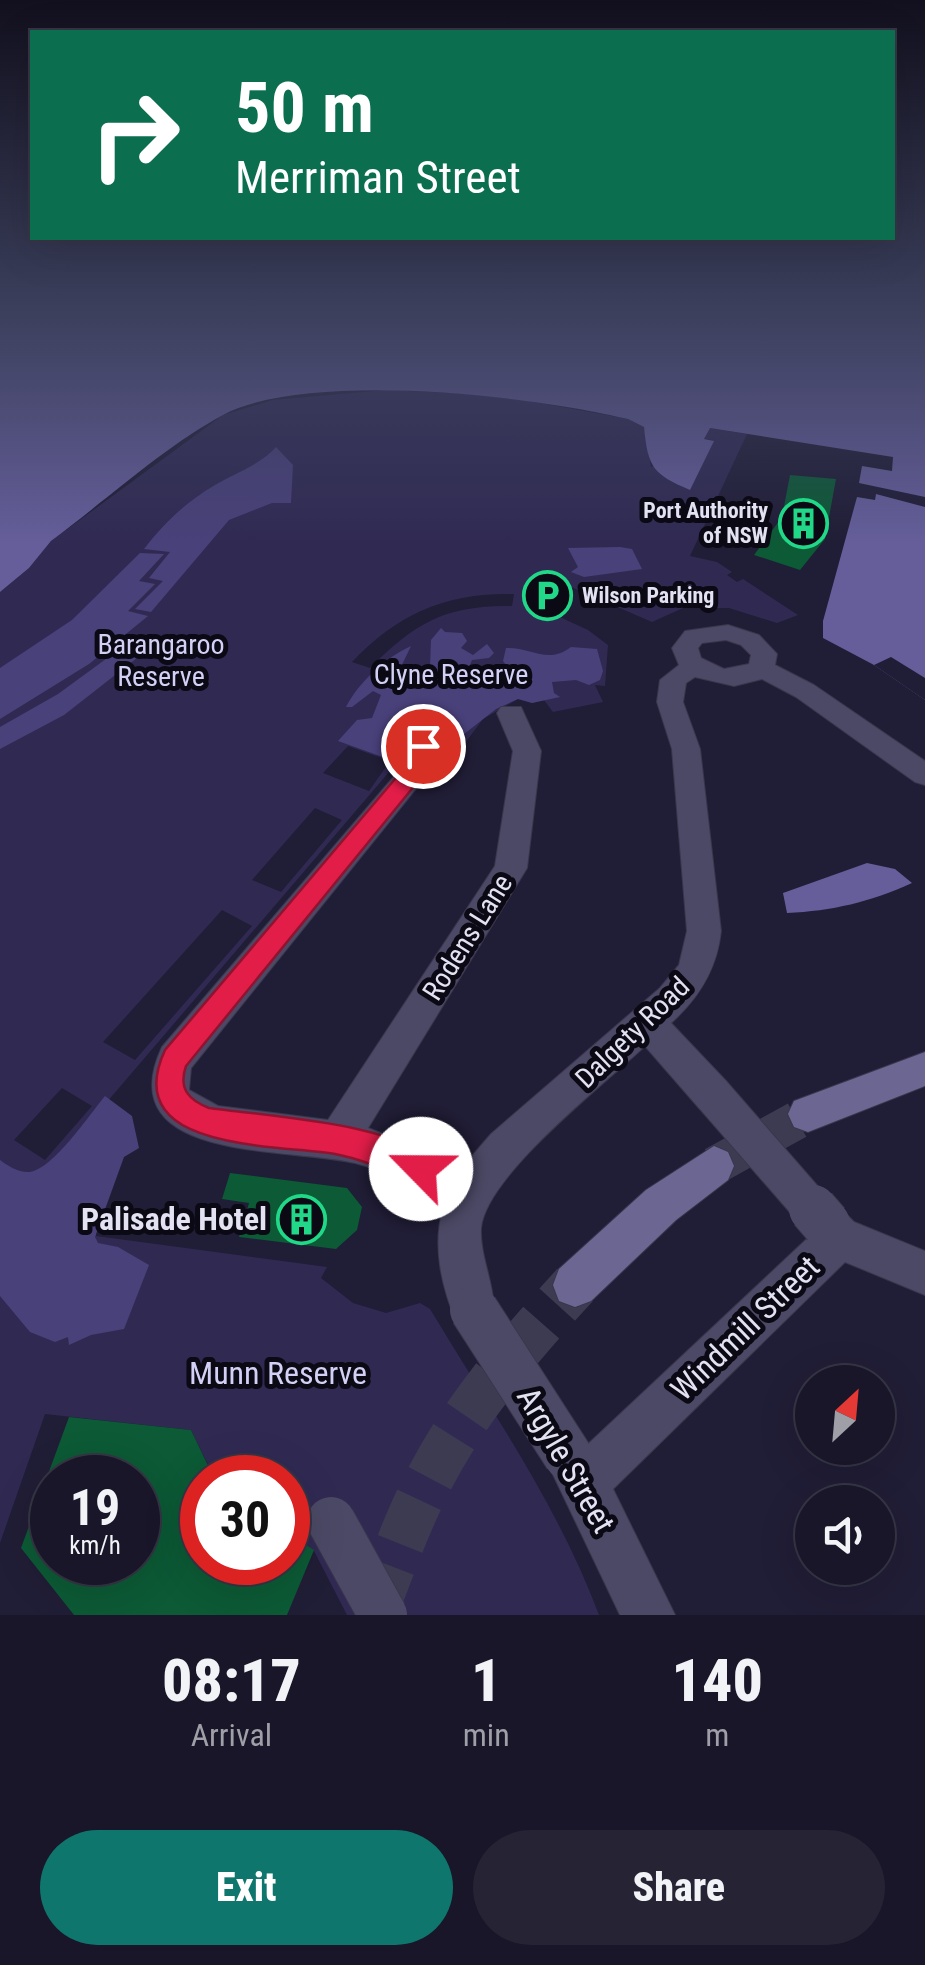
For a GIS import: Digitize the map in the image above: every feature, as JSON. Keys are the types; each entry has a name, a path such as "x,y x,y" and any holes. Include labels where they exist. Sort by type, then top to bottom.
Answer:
{"street":[{"path":"716,631 750,640 764,654 762,668 744,678 730,678 694,666 686,654 688,642 716,631"},
{"name":"Dalgety Road","path":"474,1310 461,1263 461,1224 467,1199 491,1161 686,986 702,952 704,931 686,749 670,702 672,680 694,666"},
{"path":"762,668 805,692 925,775"},
{"name":"Rodens Lane","path":"338,1140 512,868 527,750 511,713"},
{"path":"423,746 416,769 175,1059 168,1076 169,1094 182,1111 209,1122 338,1140 401,1157 467,1199"},
{"path":"646,1022 833,1231"},
{"path":"808,1114 925,1068"},
{"path":"575,1285 662,1205 714,1166"},
{"name":"Windmill Street","path":"576,1469 833,1231 925,1273"},
{"name":"Argyle Street","path":"474,1310 576,1469 648,1615"},
{"path":"330,1521 383,1615"}],"green space":[{"name":"Barangaroo Reserve","path":"348,393 496,395 628,419 644,427 651,467 713,440 704,439 709,428 747,434 690,556 717,562 732,572 727,575 737,582 743,579 798,615 777,623 729,608 683,608 652,622 571,587 551,613 588,630 608,645 605,686 595,685 603,702 553,712 544,700 532,703 518,699 483,719 454,758 446,731 421,726 395,733 390,746 395,765 83,1130 96,1236 327,1267 321,1278 353,1303 386,1313 420,1303 430,1309 543,1496 599,1615 347,1615 310,1548 310,1455 203,1455 191,1430 45,1414 0,1543 0,592 29,568 51,541 223,415 273,400","holes":["490,594 514,594 512,606 450,613 418,628 370,668 352,662 387,631 425,609","348,746 390,761 369,791 323,773","315,808 342,820 281,892 252,880","222,910 252,926 135,1060 103,1042","62,1088 92,1106 45,1160 14,1140"]},
{"path":"276,447 293,465 291,503 272,503 229,520 151,612 135,609 163,581 149,578 170,552 144,549 160,530 195,498 255,464"},
{"path":"568,548 632,549 642,569 584,577 571,572 578,567"},
{"path":"140,553 164,554 139,581 155,584 128,611 148,616 89,664 0,719 0,668 72,620"},
{"name":"Clyne Reserve","path":"441,628 462,633 467,641 461,648 473,655 487,644 494,653 489,658 472,660 469,667 482,678 503,685 517,679 503,661 506,648 547,655 571,647 597,649 603,671 600,680 589,685 576,680 552,682 554,693 560,697 532,703 518,699 496,709 459,738 424,726 407,726 391,740 394,761 338,741 357,720 372,718 381,695 373,691 352,707 346,707 365,680 411,646 398,673 415,673 430,667 431,640"},
{"path":"121,648 142,654 64,715 0,749 0,727 58,694"},
{"path":"105,1096 132,1116 139,1148 124,1157 95,1237 98,1243 118,1247 149,1265 124,1329 91,1335 69,1345 68,1337 55,1342 30,1332 0,1296 0,1160 22,1171 39,1169 60,1151"}],"shaded area":[{"path":"0,393 307,393 261,401 201,428 51,541 29,568 0,592"},
{"path":"442,393 925,393 925,497 859,483 862,466 892,471 893,457 710,428 704,439 714,441 690,490 660,474 651,461 644,427 628,419"},
{"path":"876,494 925,507 925,700 874,665 823,638 823,621 857,497 875,500"},
{"path":"867,863 895,869 912,883 851,904 787,913 783,893"}],"pier":[{"path":"891,657 925,678 925,700 874,665"}],"building":[{"name":"Port Authority of NSW","path":"790,475 836,479 825,539 800,570 754,555 782,517"},
{"name":"Palisade Hotel","path":"230,1173 347,1188 362,1207 357,1230 336,1249 239,1237 249,1203 222,1199"},
{"path":"69,1417 191,1430 203,1455 180,1455 180,1585 299,1585 287,1615 74,1615 50,1585 160,1585 160,1455 55,1455"},
{"path":"30,1523 30,1559 21,1548"}],"tunnel":[{"path":"714,1166 808,1114"},
{"path":"374,1611 415,1509 462,1424 497,1376 575,1285"}],"place":[{"name":"Port Authority of NSW","path":"803,523"},
{"name":"Wilson Parking","path":"547,595"},
{"name":"Palisade Hotel","path":"302,1219"}],"route":[{"path":"421,1169 401,1157 338,1140 209,1122 182,1111 169,1094 168,1076 175,1059 416,769 423,746"}],"park label":[{"name":"Munn Reserve","path":"278,1373"}]}
